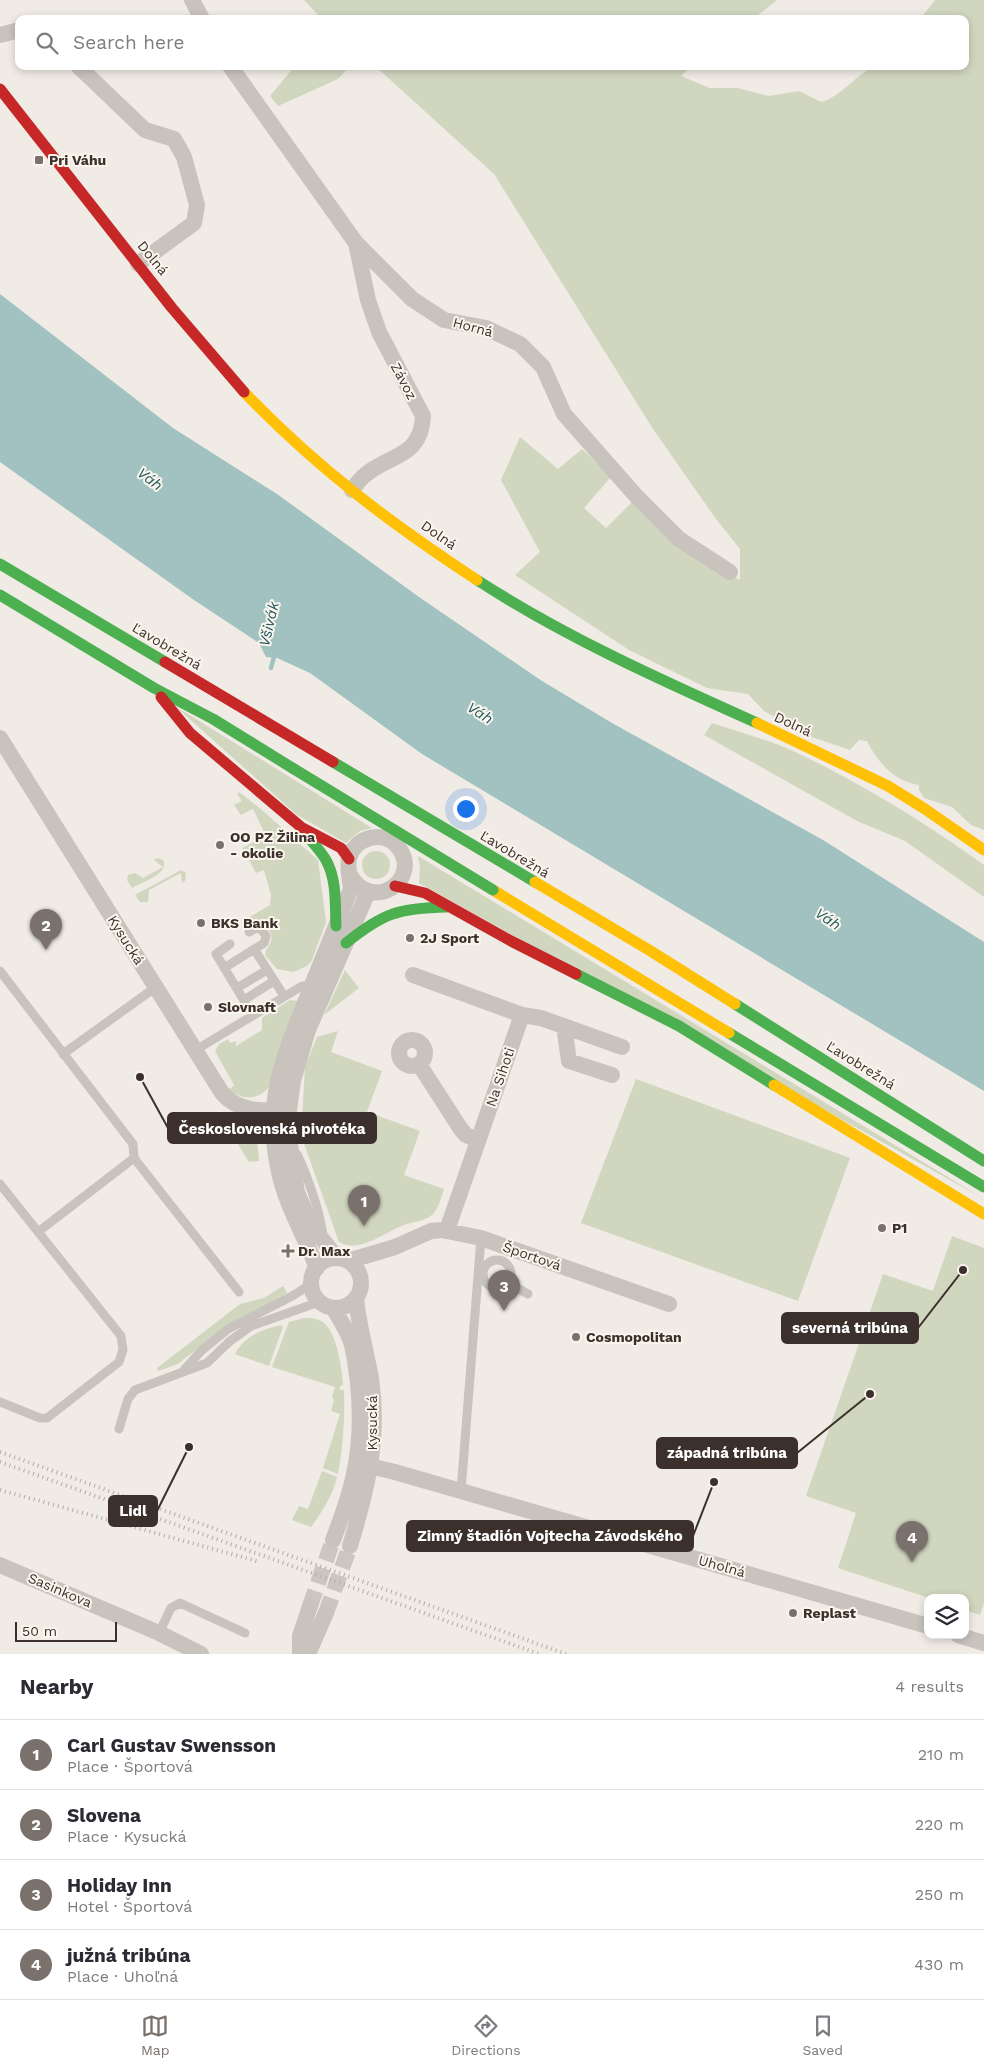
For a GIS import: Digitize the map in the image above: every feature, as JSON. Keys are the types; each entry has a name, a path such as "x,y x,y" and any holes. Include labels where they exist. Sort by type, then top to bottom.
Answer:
{"main road":[{"name":"Dolná","path":"0,89 217,361 267,415 307,454 352,490 436,552 493,590 562,630 621,661 820,752 886,786 950,825 984,850"},
{"name":"Ľavobrežná","path":"0,564 717,992 984,1161"},
{"path":"0,595 154,688 214,719 984,1187"},
{"path":"154,688 190,733 301,827 341,848 349,867"},
{"path":"335,763 358,792 372,814 379,837"},
{"path":"301,827 325,859 332,874 335,889 336,926"},
{"path":"400,849 411,844 441,842 474,847"},
{"path":"395,886 425,892 511,941 679,1026 984,1214"},
{"path":"346,943 371,922 399,909 451,907"}],"street":[{"path":"191,1 200,15"},
{"path":"0,35 15,31"},
{"path":"82,70 144,130 174,139 184,157 198,204 194,223 138,264"},
{"name":"Horná","path":"233,70 356,242 412,300 444,320 486,328 520,344 543,367 564,414 638,497 678,539 730,572"},
{"name":"Závoz","path":"352,490 366,474 395,459 416,443 422,430 423,416 379,332 368,300 356,242"},
{"name":"Kysucká","path":"0,738 222,1093 234,1105 242,1108 281,1110"},
{"path":"349,867 354,883 368,892 383,892 395,886 404,872 405,864 400,849 387,839 379,837 363,840 356,845 349,867 351,889 285,1052 279,1072 281,1110 289,1138 293,1177 302,1208 310,1225 323,1242 342,1260 357,1269 361,1280"},
{"path":"316,1268 286,1196 279,1174 273,1139 308,1030 368,892"},
{"path":"413,976 522,1015 541,1018 622,1047"},
{"name":"Na Sihoti","path":"447,1230 522,1015"},
{"path":"564,1026 569,1061 612,1076"},
{"path":"419,1064 460,1128 466,1135 478,1140"},
{"name":"Športová","path":"342,1260 395,1247 431,1231 447,1230 480,1245 501,1245 668,1304"},
{"name":"Športová","path":"361,1280 374,1262 395,1247"},
{"path":"311,1284 316,1268 325,1261 342,1260"},
{"name":"Kysucká","path":"333,1540 364,1464 373,1396 356,1299 359,1294 361,1280"},
{"name":"Kysucká","path":"311,1284 313,1294 326,1305 351,1342 355,1362 367,1489 350,1546"},
{"path":"326,1305 342,1308 356,1299"},
{"name":"Uhoľná","path":"364,1464 924,1625"},
{"name":"Sasinkova","path":"0,1564 159,1633 201,1654"},
{"path":"300,1654 300,1636 310,1606"},
{"path":"308,1654 326,1613"},
{"path":"969,1638 984,1643"}],"lane":[{"path":"224,968 264,943 266,936 262,930 256,928 248,932"},
{"path":"230,944 216,954 252,1014"},
{"path":"254,949 284,996"},
{"path":"237,988 267,970"},
{"path":"0,971 133,1144 134,1158 239,1292"},
{"path":"244,1000 274,981"},
{"path":"194,1051 252,1014 302,986 312,986 320,1003"},
{"path":"63,1054 156,987"},
{"path":"38,1232 134,1158"},
{"path":"0,1184 121,1336 123,1350 120,1362 47,1418 40,1418 0,1402"},
{"path":"480,1245 487,1265 484,1277 492,1287"},
{"path":"462,1491 480,1245"},
{"path":"476,1299 482,1292 492,1287 500,1288 508,1283 512,1274 506,1252 501,1245"},
{"path":"487,1265 495,1261 508,1265"},
{"path":"508,1283 528,1294"},
{"path":"182,1372 201,1351 228,1329 294,1295 311,1284"},
{"path":"119,1429 128,1399 136,1390 207,1363 230,1340 251,1326 326,1305"},
{"path":"159,1633 171,1608 180,1603 245,1633"}],"green space":[{"path":"304,0 777,0 758,15 318,15"},
{"path":"935,0 984,0 984,830 971,825 952,807 924,798 919,790 919,785 902,780 882,764 867,741 859,740 850,750 806,735 764,711 748,694 707,688 629,650 515,575 540,552 501,480 520,437 558,469 582,449 611,477 584,508 606,528 632,502 692,555 740,580 740,549 716,519 653,429 494,174 379,70 688,70 681,76 710,88 738,88 769,96 799,91 821,102 835,95 868,70 969,70 969,15 923,15"},
{"path":"292,70 346,70 338,79 278,106 270,96"},
{"path":"175,706 372,828 360,831 346,843 297,815"},
{"path":"712,723 791,750 866,789 938,833 984,865 984,897 905,841 857,821 704,735"},
{"path":"239,792 318,860 326,922 312,960 307,966 293,972 277,969 265,955 272,937 269,931 260,928 249,930 243,921 270,905 271,895 264,870 256,873 242,848 266,836 253,809 241,815 234,805 242,801 237,794"},
{"path":"376,851 386,855 390,865 386,875 376,879 366,875 362,865 366,855"},
{"path":"418,856 984,1199 419,883 420,868"},
{"path":"157,858 163,860 164,865 163,869 154,877 132,888 127,880 128,875 135,873 143,878 163,867 154,860"},
{"path":"181,870 186,873 185,881 182,883 181,873 149,890 148,902 140,902 135,895"},
{"path":"345,970 359,988 324,1015"},
{"path":"290,1000 297,1001 298,1003 270,1086 260,1094 250,1097 240,1096 229,1090 234,1085 215,1051 219,1044 228,1039 230,1043 236,1041 236,1046 262,1030 262,1018"},
{"path":"338,1031 331,1052 382,1071 367,1112 420,1131 404,1175 444,1189 437,1209 430,1217 396,1228 372,1241 356,1245 347,1245 339,1242 301,1135 305,1067 317,1037"},
{"path":"636,1079 850,1158 798,1301 581,1223"},
{"path":"227,1126 253,1130 257,1138 259,1161 249,1162"},
{"path":"952,1236 984,1248 984,1603 980,1615 969,1611 969,1594 924,1594 924,1596 838,1568 856,1513 806,1496 883,1274 933,1291"},
{"path":"283,1286 287,1293 217,1333 178,1364 158,1371 157,1368 240,1304 264,1298"},
{"path":"312,1318 323,1322 332,1334 338,1351 343,1385 340,1386 340,1390 344,1390 344,1401 343,1432 338,1474 323,1468 340,1414 331,1411 335,1387 272,1367 289,1322"},
{"path":"281,1325 283,1327 269,1366 235,1354 243,1342 255,1334"},
{"path":"322,1471 337,1477 330,1497 323,1509 311,1527 292,1520 299,1506 308,1509"}],"water":[{"name":"Váh","path":"0,294 173,428 277,494 419,597 542,681 612,723 823,840 984,942 984,1091 422,754 310,673 277,658 266,657 259,643 194,600 0,462"}],"waterway":[{"name":"Všivák","path":"271,668 275,653"}],"tunnel":[{"path":"310,1606 333,1540"},
{"path":"326,1613 350,1546"}],"railway":[{"path":"0,1452 566,1654"},
{"path":"0,1462 539,1654"},
{"path":"0,1490 260,1562"}],"traffic: fast":[{"path":"0,564 165,662"},
{"path":"477,580 510,601 614,657 757,723"},
{"path":"0,595 154,688 213,719 294,769"},
{"path":"333,762 535,882"},
{"path":"294,769 493,890"},
{"path":"304,832 324,856 330,868 335,892 336,926"},
{"path":"346,943 371,925 392,914 416,909 447,907"},
{"path":"576,974 679,1026 774,1085"},
{"path":"735,1004 984,1161"},
{"path":"729,1033 984,1187"}],"traffic: slow":[{"path":"244,392 299,445 355,493 414,537 477,580"},
{"path":"757,723 888,786 984,850"},
{"path":"535,882 735,1004"},
{"path":"493,890 729,1033"},
{"path":"774,1085 984,1214"}],"traffic: jam":[{"path":"0,89 172,308 244,392"},
{"path":"165,662 333,762"},
{"path":"161,697 190,733 301,827 341,848 349,859"},
{"path":"395,886 425,893 511,941 576,974"}],"place":[{"name":"Pri Váhu","path":"39,160"},
{"name":"OO PZ Žilina - okolie","path":"220,845"},
{"name":"BKS Bank","path":"201,923"},
{"name":"2J Sport","path":"410,938"},
{"name":"Slovena","path":"46,950"},
{"name":"Slovnaft","path":"208,1007"},
{"name":"Československá pivotéka","path":"140,1077"},
{"name":"Carl Gustav Swensson","path":"364,1226"},
{"name":"P1","path":"882,1228"},
{"name":"Dr. Max","path":"288,1251"},
{"name":"severná tribúna","path":"963,1270"},
{"name":"Holiday Inn","path":"504,1311"},
{"name":"Cosmopolitan","path":"576,1337"},
{"name":"západná tribúna","path":"870,1394"},
{"name":"Lidl","path":"189,1447"},
{"name":"Zimný štadión Vojtecha Závodského","path":"714,1482"},
{"name":"južná tribúna","path":"912,1562"},
{"name":"Replast","path":"793,1613"}]}
